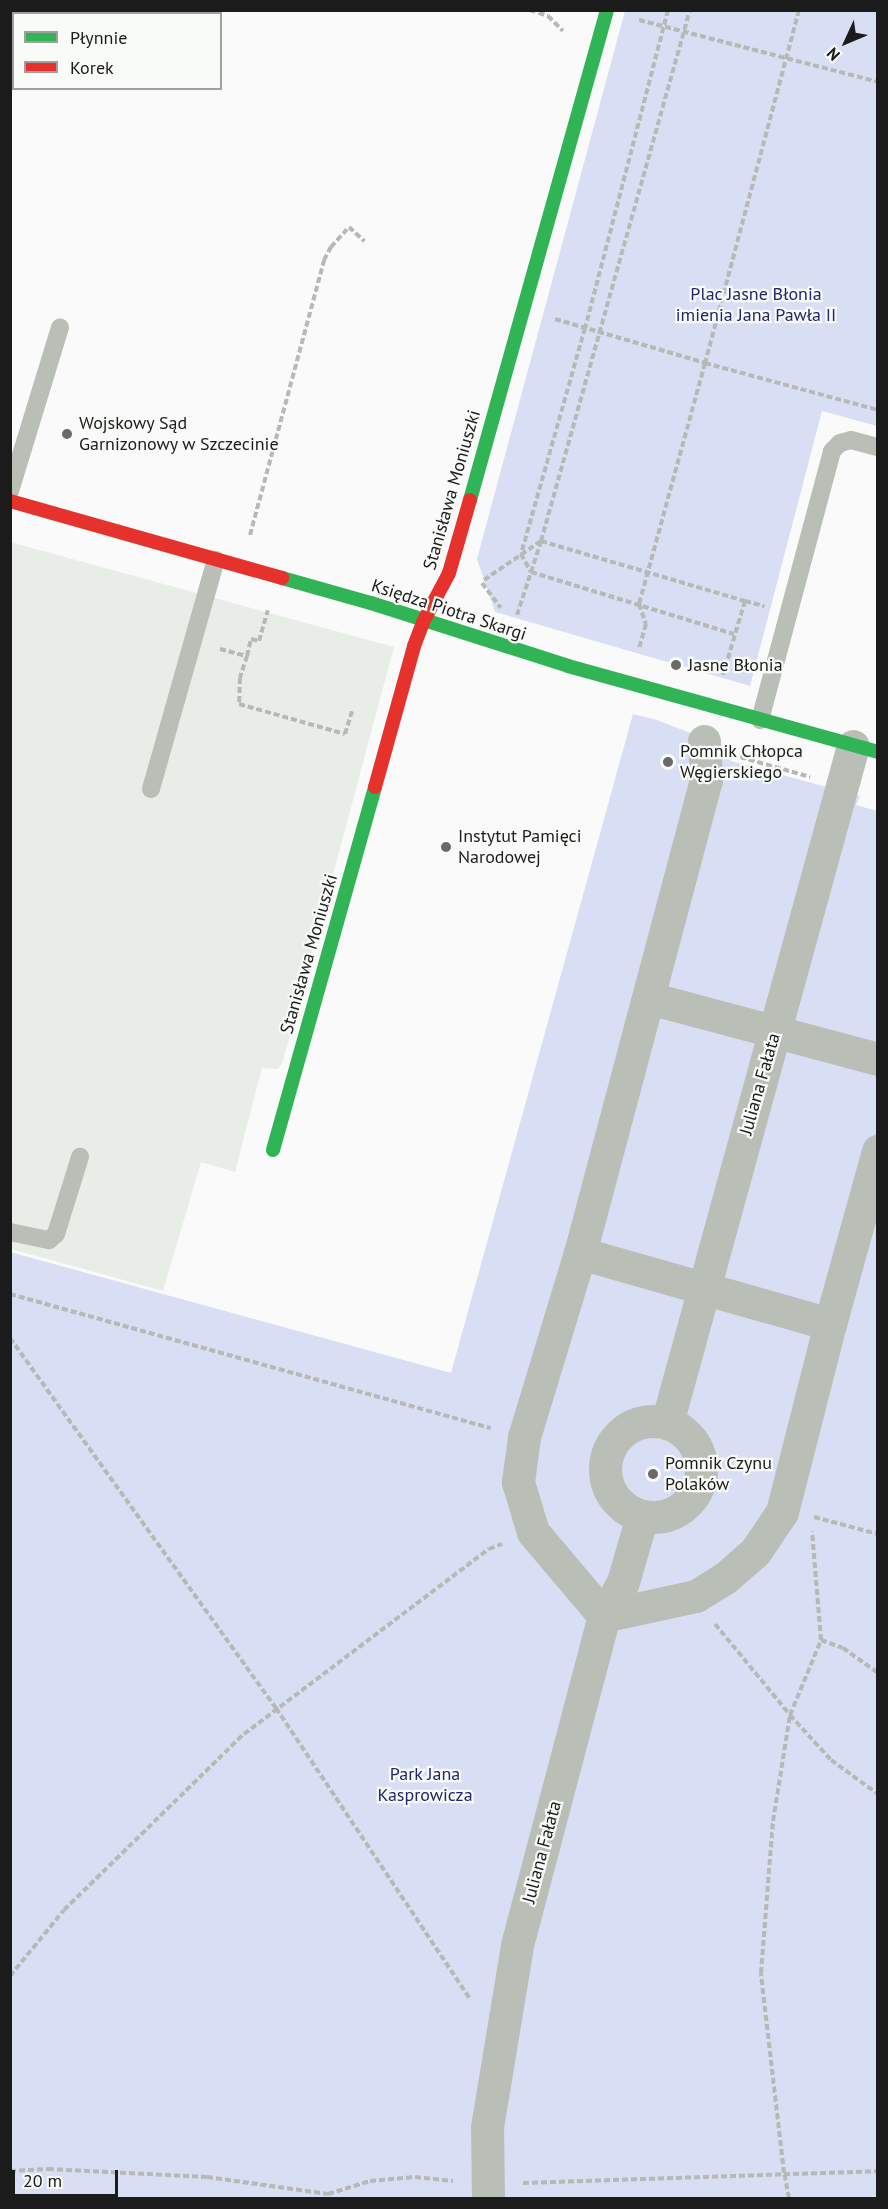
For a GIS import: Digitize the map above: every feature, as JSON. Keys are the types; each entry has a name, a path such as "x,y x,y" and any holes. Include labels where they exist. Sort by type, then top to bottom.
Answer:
{"street":[{"name":"Stanisława Moniuszki","path":"273,1150 423,621 449,573 605,11"},
{"name":"Księdza Piotra Skargi","path":"10,501 371,603 558,663 865,749"},
{"path":"704,741 706,780 580,1252 524,1437 518,1482 533,1532 604,1616 696,1596 725,1578 755,1552 782,1512 830,1324 878,1151"},
{"name":"Juliana Fałata","path":"667,1423 842,786 865,749"},
{"path":"649,998 878,1059"},
{"path":"580,1252 830,1324"},
{"path":"647,1421 667,1423 681,1430 694,1443 701,1459 700,1484 691,1500 677,1511 660,1517 642,1516 626,1509 613,1495 605,1473 607,1455 616,1439 630,1427 647,1421"},
{"name":"Juliana Fałata","path":"488,2192 487,2127 517,1946 604,1616 624,1582 642,1516"}],"lane":[{"path":"10,491 60,327"},
{"path":"760,720 832,452 840,443 850,440 878,447"},
{"path":"151,789 216,560"},
{"path":"10,1232 48,1240 56,1234 80,1156"}],"path":[{"path":"530,10 548,16 563,30"},
{"path":"668,10 585,328 521,554 531,572 639,603 734,634"},
{"path":"514,625 541,541 690,10"},
{"path":"638,652 646,624 639,603 798,10"},
{"path":"605,11 878,82"},
{"path":"249,537 312,305 331,247 349,227 364,241"},
{"path":"306,304 312,305"},
{"path":"523,310 878,410"},
{"path":"481,582 541,541 745,601 722,678"},
{"path":"266,618 259,641 252,639 240,678 240,704 345,734 352,711"},
{"path":"228,651 247,656"},
{"path":"735,755 842,786"},
{"path":"10,1294 524,1437"},
{"path":"10,1338 276,1708 477,2008 504,2021"},
{"path":"789,2199 761,1973 773,1821 790,1715 821,1640 811,1516 878,1534"},
{"path":"10,1976 64,1910 244,1734 489,1549 533,1532"},
{"path":"696,1596 721,1633 831,1760 878,1794"},
{"path":"821,1640 843,1648 878,1673"},
{"path":"10,2170 48,2169 207,2178 328,2194 370,2181 415,2176 488,2192 784,2173 878,2171"}],"shaded area":[{"path":"10,542 394,647 283,1061 278,1069 262,1068 235,1172 201,1162 163,1291 11,1249"}],"green space":[{"name":"Plac Jasne Błonia imienia Jana Pawła II","path":"625,11 877,11 877,426 822,411 750,686 495,612 477,559"},
{"name":"Park Jana Kasprowicza","path":"633,714 657,720 698,736 731,761 860,796 856,805 877,811 877,2198 11,2198 10,1252 451,1373"}],"traffic: fast":[{"path":"470,500 607,10"},
{"path":"282,578 371,603 568,666 878,752"},
{"path":"273,1150 375,787"}],"traffic: jam":[{"path":"375,787 414,646 423,622 449,573 470,500"},
{"path":"10,501 282,578"}],"place":[{"name":"Wojskowy Sąd Garnizonowy w Szczecinie","path":"67,434"},
{"name":"Jasne Błonia","path":"676,665"},
{"name":"Pomnik Chłopca Węgierskiego","path":"668,762"},
{"name":"Instytut Pamięci Narodowej","path":"446,847"},
{"name":"Pomnik Czynu Polaków","path":"653,1474"}]}
